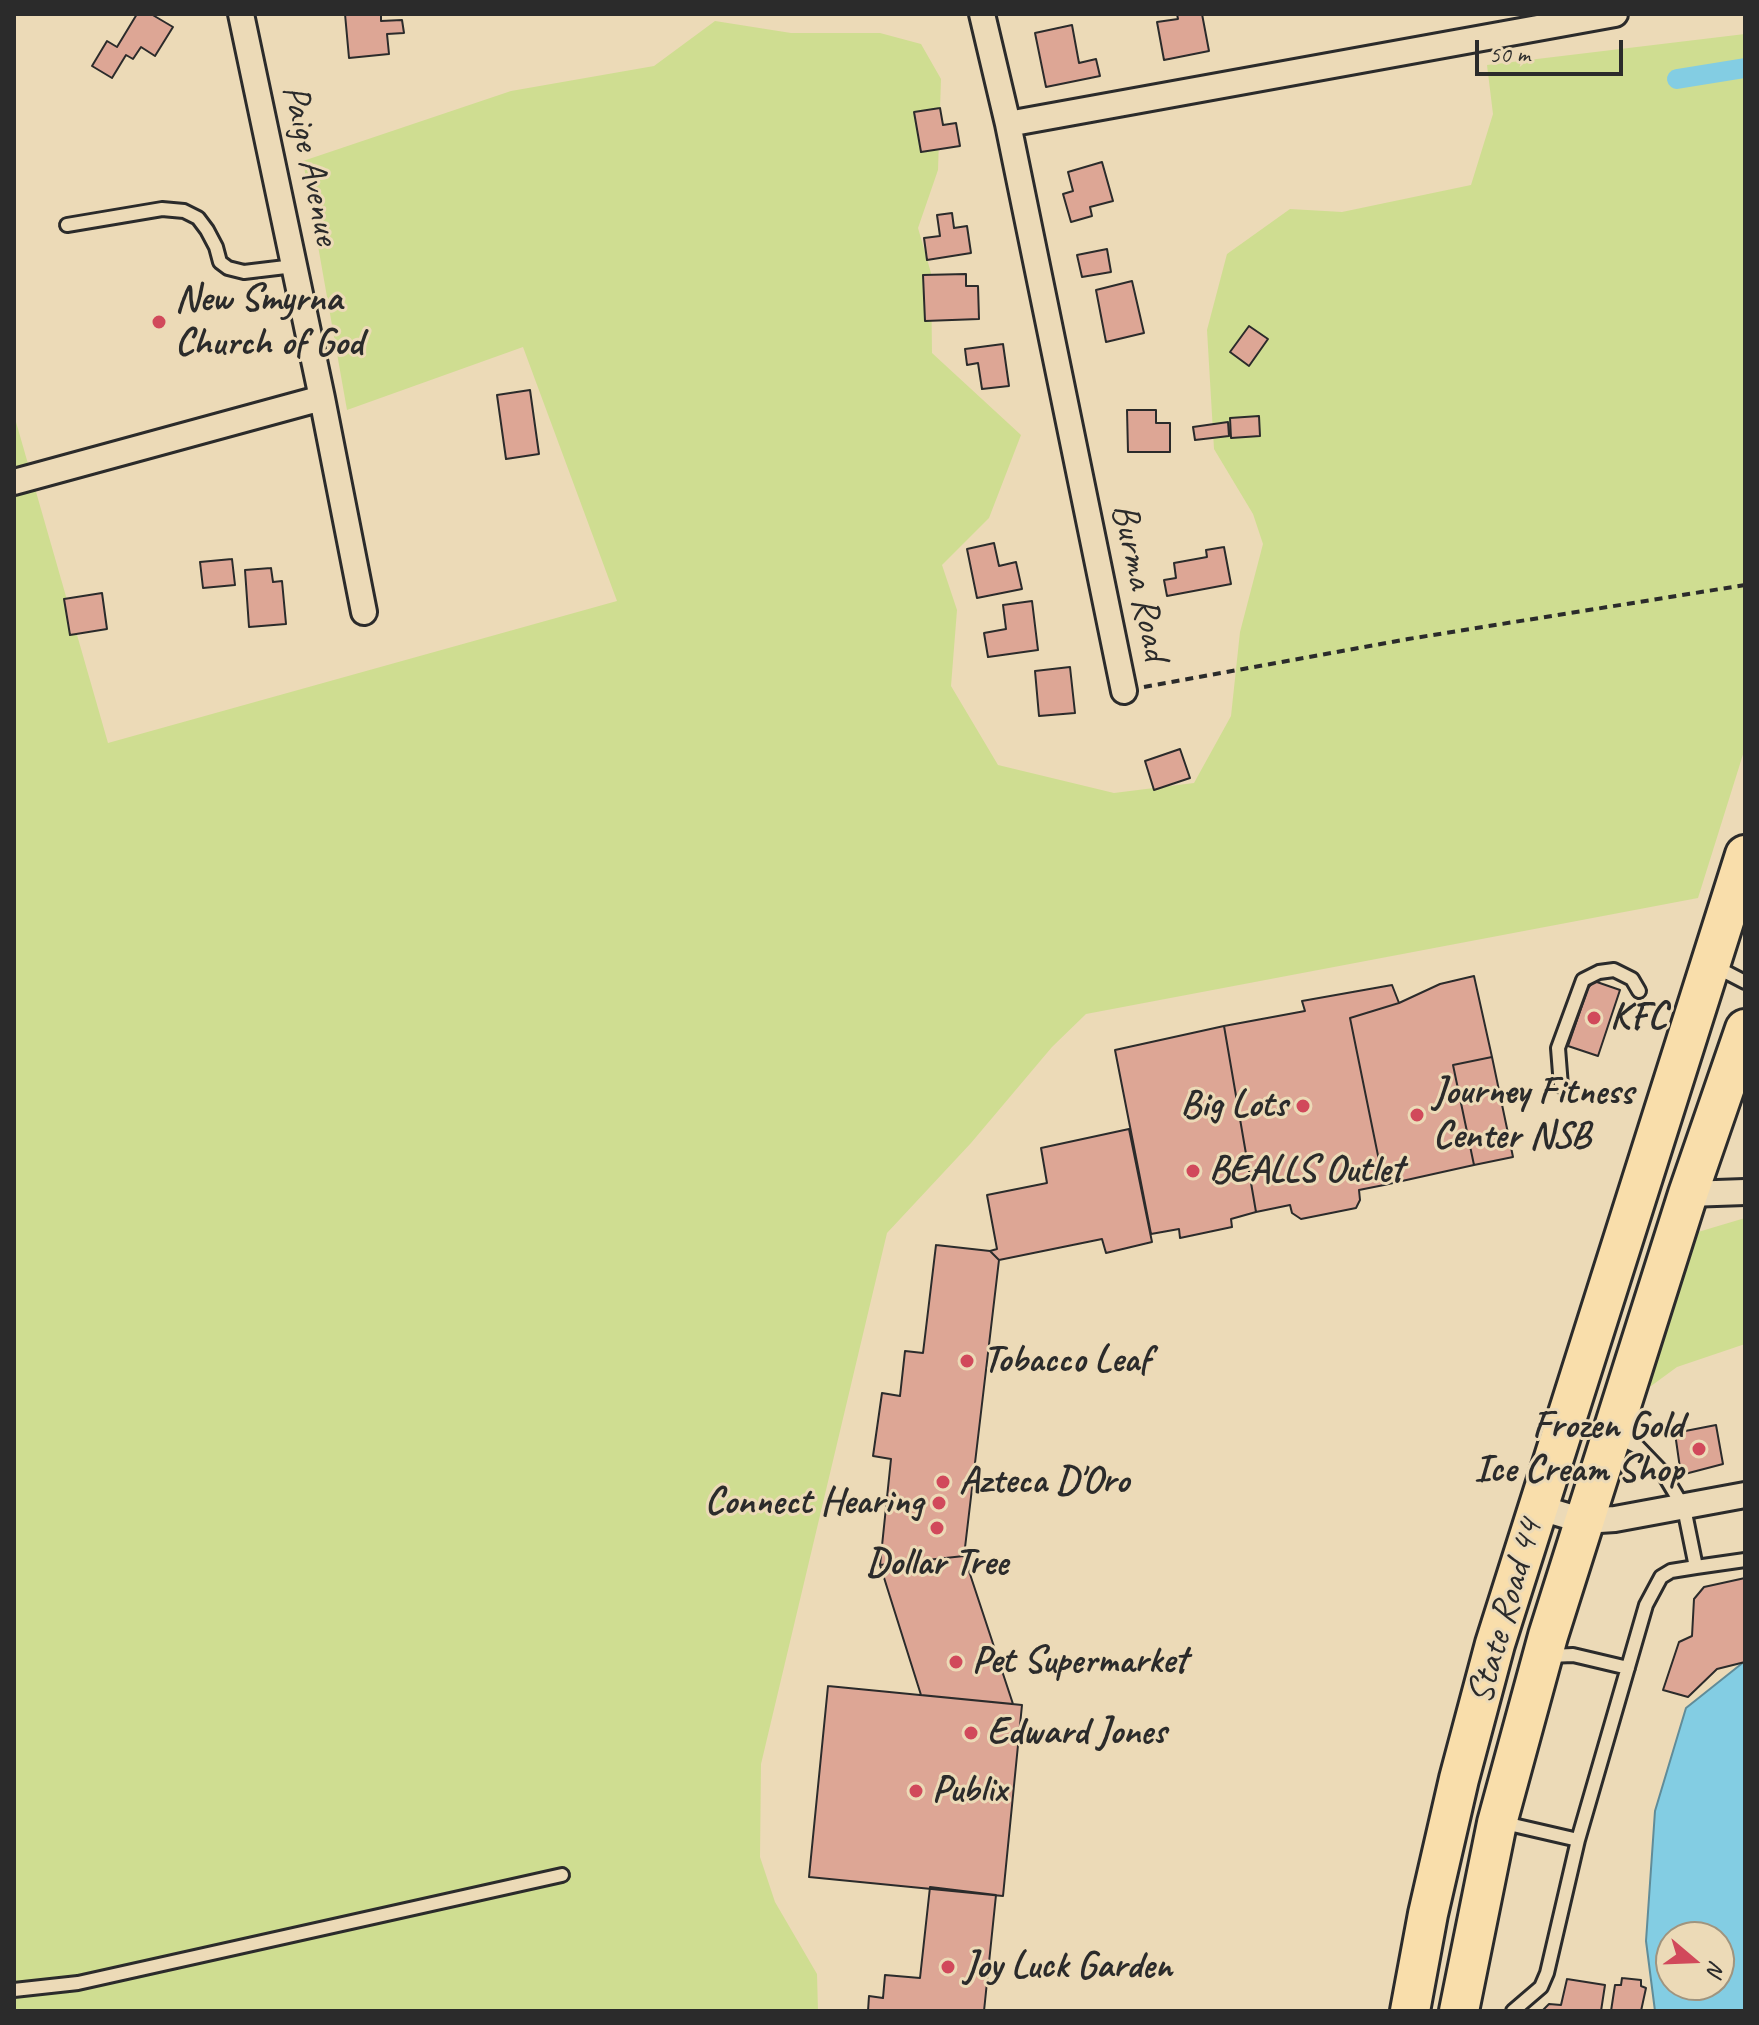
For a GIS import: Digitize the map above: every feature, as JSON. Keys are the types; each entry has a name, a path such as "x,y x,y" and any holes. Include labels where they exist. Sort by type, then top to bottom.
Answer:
{"main road":[{"name":"State Road 44","path":"1410,2011 1428,1914 1459,1779 1495,1644 1745,855"},
{"name":"State Road 44","path":"1459,2011 1497,1821 1542,1656 1688,1194 1745,1029"}],"street":[{"name":"Paige Avenue","path":"241,14 364,612"},
{"name":"Burma Road","path":"982,14 1008,124 1124,691"},
{"path":"1008,124 1615,14"},
{"path":"14,482 322,398"},
{"path":"1688,1194 1745,1192"},
{"path":"1537,1507 1584,1521 1629,1518 1745,1495"}],"lane":[{"path":"67,225 162,209 184,211 198,218 207,230 220,262 228,268 244,272 294,266"},
{"path":"1709,964 1745,982"},
{"path":"1561,1086 1558,1048 1583,980 1599,972 1614,970 1632,979 1639,991"},
{"path":"1611,1435 1638,1447 1663,1473 1684,1508 1696,1567"},
{"path":"1513,2011 1541,1987 1547,1973 1578,1840 1646,1605 1661,1577 1671,1571 1745,1560"},
{"path":"1542,1656 1573,1655 1628,1668"},
{"path":"1497,1821 1578,1840"},
{"path":"14,1990 78,1983 562,1875"}],"path":[{"name":"Burma Road","path":"1124,691 1408,639 1745,585"}],"green space":[{"path":"715,21 791,33 880,33 921,44 941,79 938,170 918,228 931,273 932,353 1021,435 989,518 942,565 957,610 951,686 998,765 1114,793 1194,783 1231,716 1240,632 1263,544 1253,514 1214,449 1207,330 1227,254 1290,209 1342,212 1471,185 1493,114 1487,65 1745,34 1745,748 1698,898 1086,1014 1052,1047 971,1143 887,1233 761,1764 760,1857 775,1902 817,1974 818,2011 14,2011 14,415 108,743 617,601 523,347 347,410 303,161 511,91 654,66"},
{"path":"1745,1218 1745,1344 1677,1367 1636,1397 1688,1235"}],"water":[{"path":"1745,1661 1745,2011 1655,2011 1646,1941 1655,1811 1686,1708"}],"building":[{"path":"137,14 151,14 173,27 155,56 141,47 133,59 126,55 112,78 92,66 107,41 117,47"},
{"path":"345,14 381,14 381,21 402,20 404,33 387,34 389,54 349,58"},
{"path":"1177,14 1202,14 1209,51 1164,60 1157,22 1178,19"},
{"path":"1072,25 1079,63 1096,59 1100,76 1046,87 1035,33"},
{"path":"940,108 943,125 956,123 960,146 921,152 914,112"},
{"path":"1102,162 1113,201 1090,207 1092,216 1071,222 1063,194 1073,191 1068,172"},
{"path":"952,213 954,228 967,226 971,253 927,260 924,238 940,236 937,215"},
{"path":"1107,249 1111,272 1082,277 1077,255"},
{"path":"966,274 966,286 978,286 979,319 925,321 923,275"},
{"path":"1132,281 1144,333 1106,342 1096,290"},
{"path":"1249,326 1268,339 1249,366 1230,352"},
{"path":"1003,344 1009,386 982,389 978,363 967,365 965,349"},
{"path":"530,390 539,454 506,459 497,395"},
{"path":"1127,410 1156,410 1156,423 1170,423 1170,452 1128,452"},
{"path":"1259,416 1260,436 1231,438 1230,418"},
{"path":"1228,422 1229,436 1195,440 1193,427"},
{"path":"994,543 999,566 1016,562 1022,589 977,598 967,549"},
{"path":"1224,547 1231,584 1167,596 1164,580 1176,578 1174,563 1207,557 1206,550"},
{"path":"232,559 235,585 203,588 200,562"},
{"path":"271,568 273,582 282,581 286,624 249,627 245,570"},
{"path":"102,593 107,629 70,635 64,599"},
{"path":"1032,601 1038,650 988,657 984,633 1006,629 1003,605"},
{"path":"1070,667 1075,713 1039,716 1035,671"},
{"path":"1180,749 1190,778 1154,790 1145,761"},
{"name":"Journey Fitness Center NSB","path":"1474,976 1492,1057 1453,1065 1474,1165 1384,1185 1350,1018 1399,1003 1440,984"},
{"name":"KFC","path":"1594,981 1620,990 1598,1056 1568,1046 1588,988"},
{"name":"Big Lots","path":"1392,985 1399,1003 1350,1018 1384,1185 1359,1190 1360,1200 1356,1208 1301,1219 1292,1213 1290,1205 1256,1212 1224,1026 1305,1011 1302,1001"},
{"name":"BEALLS Outlet","path":"1224,1026 1256,1212 1231,1219 1232,1227 1180,1238 1179,1229 1151,1234 1115,1050"},
{"path":"1492,1057 1513,1157 1474,1165 1453,1065"},
{"path":"1129,1129 1152,1242 1106,1253 1102,1239 999,1260 990,1251 997,1249 987,1195 1047,1183 1041,1148"},
{"path":"936,1245 990,1251 999,1260 964,1556 880,1565 891,1459 873,1456 882,1393 900,1396 905,1351 923,1353"},
{"name":"Frozen Gold Ice Cream Shop","path":"1716,1425 1723,1464 1681,1475 1675,1433"},
{"path":"964,1556 1013,1704 921,1695 880,1565"},
{"path":"1745,1578 1745,1662 1717,1669 1688,1697 1663,1690 1679,1642 1692,1636 1694,1599 1704,1587"},
{"name":"Publix","path":"828,1686 1022,1705 1003,1896 809,1877"},
{"path":"930,1887 996,1895 984,2011 868,2011 869,1996 883,1998 885,1975 920,1978"},
{"path":"1622,1978 1641,1980 1641,1986 1646,1988 1641,2011 1611,2011 1615,1985 1621,1985"},
{"path":"1567,1979 1605,1985 1601,2011 1542,2011 1549,2004 1561,2005"}],"waterway":[{"path":"1677,79 1745,68"}],"place":[{"name":"New Smyrna Church of God","path":"159,322"},
{"name":"KFC","path":"1594,1018"},
{"name":"Big Lots","path":"1303,1106"},
{"name":"Journey Fitness Center NSB","path":"1417,1115"},
{"name":"BEALLS Outlet","path":"1193,1171"},
{"name":"Tobacco Leaf","path":"967,1361"},
{"name":"Frozen Gold Ice Cream Shop","path":"1699,1449"},
{"name":"Azteca D'Oro","path":"943,1482"},
{"name":"Connect Hearing","path":"939,1503"},
{"name":"Dollar Tree","path":"937,1528"},
{"name":"Pet Supermarket","path":"956,1662"},
{"name":"Edward Jones","path":"971,1733"},
{"name":"Publix","path":"916,1791"},
{"name":"Joy Luck Garden","path":"948,1967"}]}
